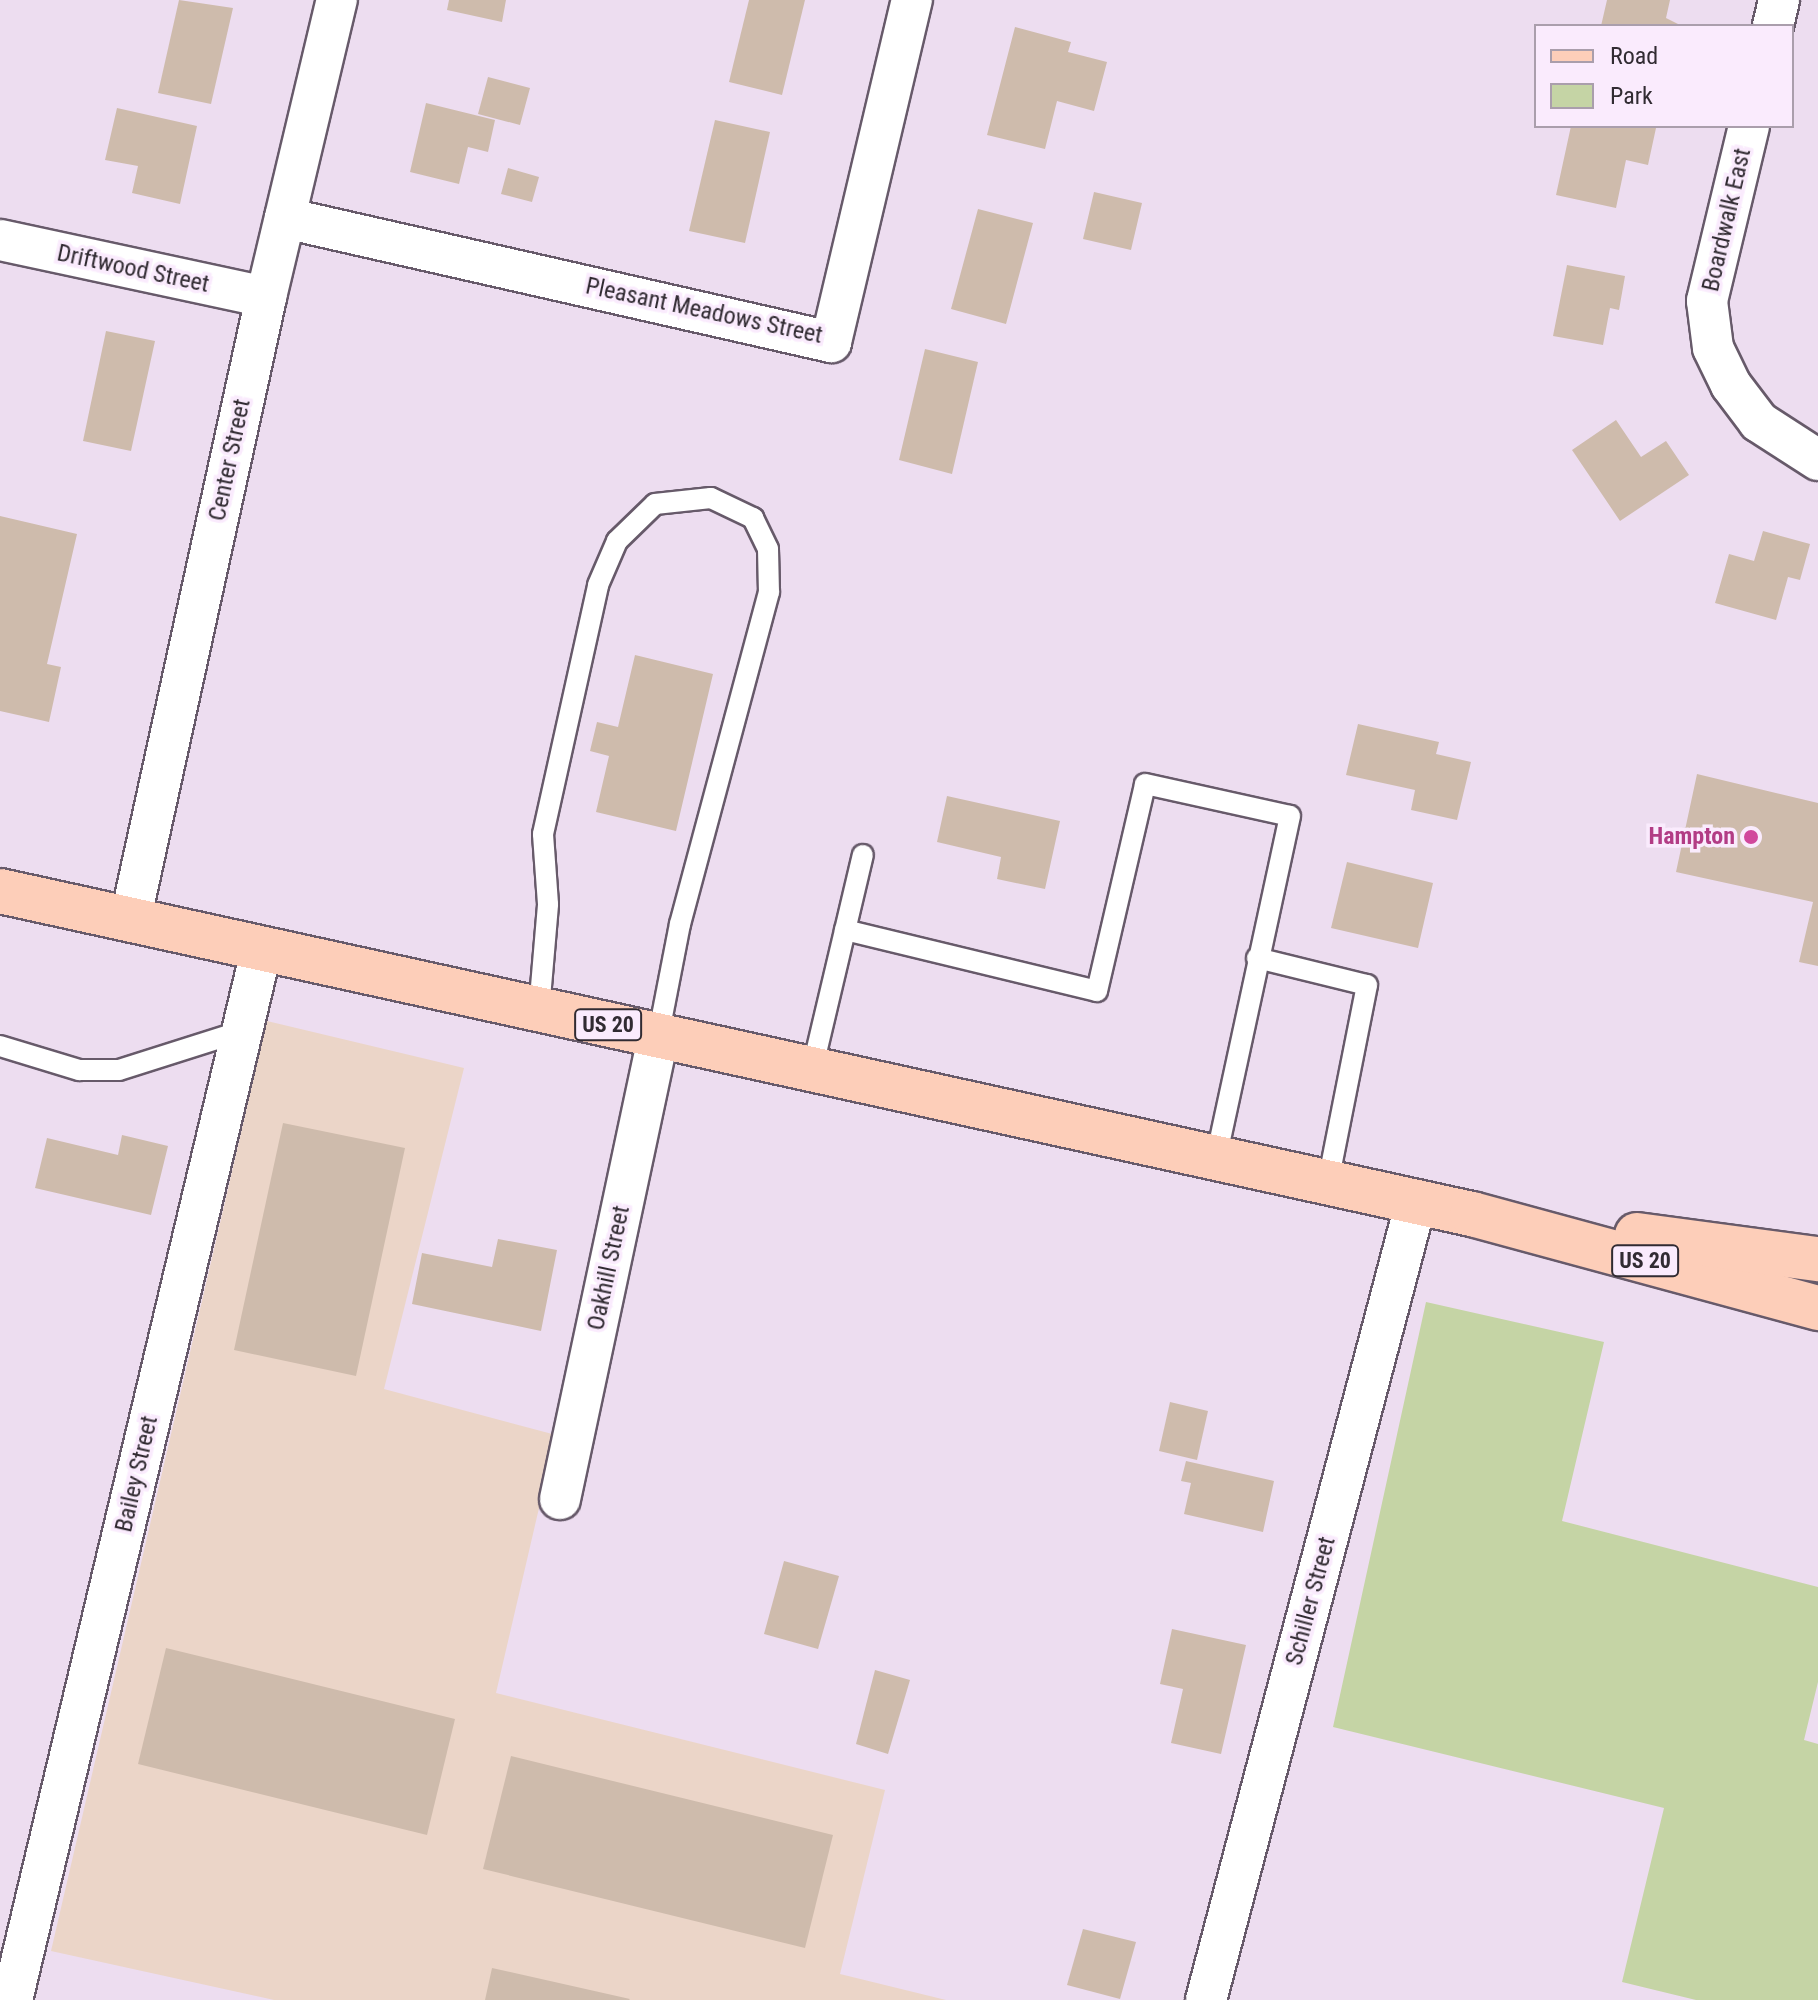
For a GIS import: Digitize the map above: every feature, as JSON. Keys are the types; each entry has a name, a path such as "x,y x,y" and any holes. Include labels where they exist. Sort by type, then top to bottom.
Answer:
{"main road":[{"name":"US 20","path":"0,891 1472,1214 1818,1308"},
{"name":"US 20","path":"1472,1214 1818,1259"}],"street":[{"name":"Center Street","path":"130,921 266,297 337,0"},
{"name":"Pleasant Meadows Street","path":"285,218 831,342 912,0"},
{"path":"1773,24 1779,0"},
{"name":"Boardwalk East","path":"1749,128 1707,301 1713,348 1731,385 1759,422 1818,460"},
{"name":"Driftwood Street","path":"0,240 266,297"},
{"name":"Bailey Street","path":"12,2000 262,947"},
{"name":"Oakhill Street","path":"560,1499 658,1037"},
{"name":"Schiller Street","path":"1206,2000 1416,1202"}],"lane":[{"path":"539,1010 548,904 543,834 598,585 617,541 655,504 711,498 753,518 768,549 769,592 680,924 658,1037"},
{"path":"845,930 1097,991 1145,784 1290,816 1216,1158"},
{"path":"812,1070 863,855"},
{"path":"1257,958 1367,985 1328,1182"},
{"path":"0,1046 79,1070 119,1070 242,1031"}],"shaded area":[{"path":"267,1021 464,1068 384,1389 556,1435 496,1693 885,1790 840,1974 946,2000 274,2000 51,1951"}],"green space":[{"path":"1426,1302 1604,1342 1562,1521 1818,1587 1818,1682 1804,1740 1818,1744 1818,2000 1696,2000 1622,1982 1664,1808 1333,1727"}],"building":[{"path":"179,0 233,8 211,104 158,93"},
{"path":"449,0 506,0 502,22 447,10"},
{"path":"749,0 805,0 782,95 729,82"},
{"path":"1607,0 1670,0 1666,18 1678,24 1601,24"},
{"path":"1015,27 1071,42 1068,52 1107,62 1094,111 1057,101 1045,149 987,135"},
{"path":"488,77 530,88 520,125 478,114"},
{"path":"426,103 495,120 488,152 468,147 459,184 410,172"},
{"path":"117,108 197,126 180,204 132,193 138,166 105,160"},
{"path":"715,120 770,132 745,243 689,231"},
{"path":"1571,128 1656,128 1648,165 1626,160 1616,208 1556,195"},
{"path":"508,168 539,177 532,202 501,194"},
{"path":"1094,192 1142,203 1131,250 1083,239"},
{"path":"978,209 1033,223 1006,324 951,309"},
{"path":"1567,265 1625,276 1619,310 1610,308 1603,345 1553,336"},
{"path":"106,331 155,341 131,451 83,441"},
{"path":"925,349 978,362 952,474 899,460"},
{"path":"1616,420 1641,457 1666,441 1689,475 1620,521 1572,450"},
{"path":"0,516 77,534 47,664 61,667 49,722 0,711"},
{"path":"1763,531 1810,544 1800,580 1788,577 1776,620 1715,603 1729,554 1754,561"},
{"path":"635,655 713,674 676,831 596,812 609,756 590,751 597,722 618,727"},
{"path":"1358,724 1439,742 1436,754 1471,762 1457,820 1411,810 1415,790 1346,775"},
{"name":"Hampton","path":"1697,774 1818,803 1818,966 1799,962 1813,902 1676,872"},
{"path":"947,796 1060,821 1045,889 997,879 1001,857 937,842"},
{"path":"1347,862 1433,883 1418,948 1331,928"},
{"path":"283,1123 405,1148 356,1376 234,1350"},
{"path":"122,1135 168,1146 151,1215 35,1188 47,1138 118,1155"},
{"path":"498,1239 557,1250 541,1331 412,1304 422,1253 492,1267"},
{"path":"1170,1402 1208,1411 1197,1460 1159,1451"},
{"path":"1186,1461 1274,1481 1263,1532 1184,1514 1191,1483 1181,1481"},
{"path":"784,1561 839,1576 818,1649 764,1634"},
{"path":"1172,1629 1246,1645 1221,1754 1171,1743 1183,1689 1160,1684"},
{"path":"166,1648 455,1719 427,1835 138,1764"},
{"path":"875,1670 910,1680 888,1754 856,1744"},
{"path":"511,1756 833,1835 805,1948 483,1869"},
{"path":"1083,1929 1136,1942 1120,1999 1067,1985"},
{"path":"492,1968 630,1999 485,2000"}],"place":[{"name":"Hampton","path":"1751,837"}]}
